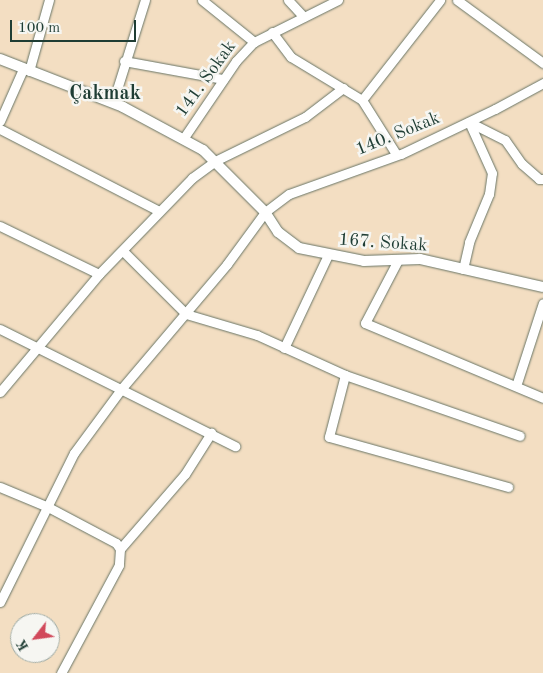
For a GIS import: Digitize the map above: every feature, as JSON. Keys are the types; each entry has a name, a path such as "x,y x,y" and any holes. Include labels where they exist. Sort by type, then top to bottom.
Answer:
{"street":[{"path":"0,120 26,70 48,0"},
{"path":"113,102 124,61 145,0"},
{"path":"202,0 254,42"},
{"path":"288,0 304,17"},
{"name":"141. Sokak","path":"182,139 223,79 254,42 338,0"},
{"path":"362,100 440,0"},
{"path":"457,0 543,63"},
{"path":"272,32 291,57 362,100 396,154"},
{"name":"167. Sokak","path":"0,59 113,102 182,139 215,161 265,212 278,232 299,248 328,256 364,261 420,259 543,288"},
{"path":"124,61 223,79"},
{"name":"140. Sokak","path":"0,602 74,453 122,388 186,314 265,212 289,194 396,154 469,122 543,83"},
{"path":"0,392 36,346 100,274 192,178 215,161 305,117 342,88"},
{"path":"469,122 505,140 522,164 538,179 543,178"},
{"path":"463,269 469,242 489,194 492,173 469,122"},
{"path":"0,129 159,211"},
{"path":"0,226 100,274"},
{"path":"123,251 186,314 257,335 345,375 520,436"},
{"path":"284,348 328,256"},
{"path":"398,260 365,323 543,398"},
{"path":"516,386 543,303"},
{"path":"0,329 122,388 235,446"},
{"path":"345,375 329,437 508,487"},
{"path":"120,549 185,474 211,434"},
{"path":"0,487 48,507 116,543 120,549 119,565 61,673"}],"district":[{"name":"Çakmak","path":"105,94"}]}
